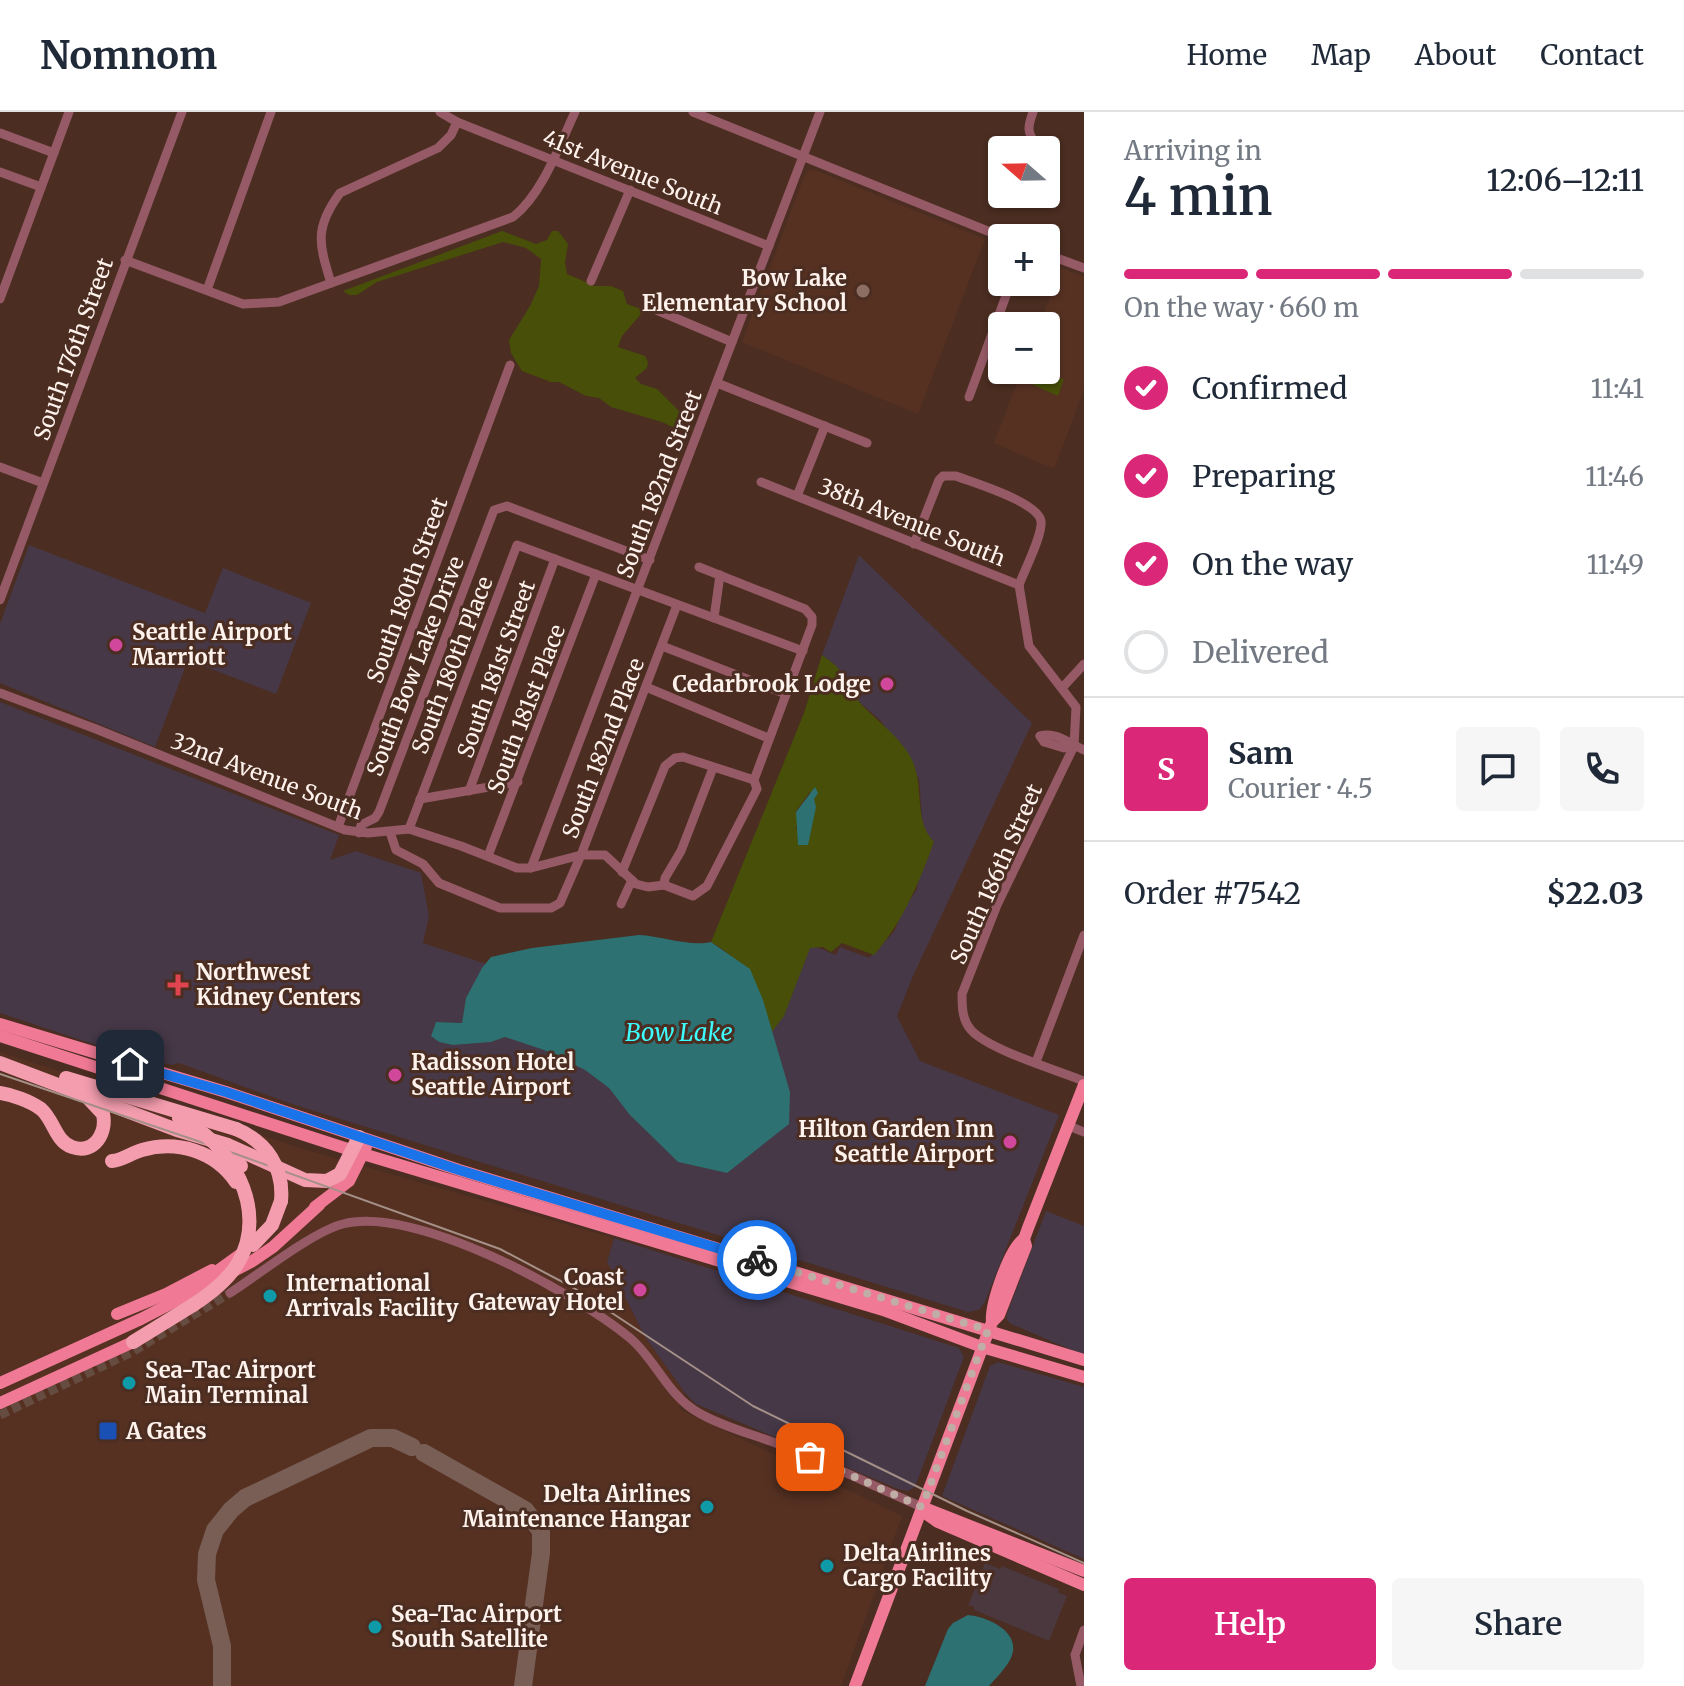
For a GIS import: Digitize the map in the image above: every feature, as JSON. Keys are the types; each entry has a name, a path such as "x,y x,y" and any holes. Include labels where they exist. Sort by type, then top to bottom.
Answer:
{"highway":[{"path":"0,1061 28,1076 221,1143 300,1178 321,1182 331,1180 340,1174 361,1145"},
{"path":"0,1061 236,1129 254,1138 274,1161 280,1180 281,1201 272,1225 253,1245"},
{"path":"0,1093 41,1109 62,1140 70,1147 80,1149 96,1143 105,1123 101,1110 76,1092"},
{"path":"112,1093 179,1118 209,1137 229,1159 242,1184 249,1216 247,1241 238,1263 222,1282 190,1299 133,1342"},
{"path":"221,1143 241,1166"},
{"path":"112,1161 165,1147 203,1153 230,1173 240,1189 249,1216"}],"main road":[{"path":"0,1026 24,1044"},
{"path":"0,1026 226,1092 361,1145 471,1174 990,1326 1084,1360"},
{"path":"0,1036 361,1145 883,1310 982,1347 1084,1377"},
{"path":"855,1686 990,1326 991,1313 1009,1262 1017,1243 1024,1239 1084,1083"},
{"path":"0,1383 190,1299 263,1255 349,1181 361,1145"},
{"path":"117,1314 166,1294 226,1263 319,1205"},
{"path":"190,1299 226,1263"},
{"path":"0,1403 133,1342"},
{"path":"922,1507 1084,1571"},
{"path":"922,1507 938,1522 1084,1585"}],"street":[{"path":"0,299 69,112"},
{"name":"South 176th Street","path":"0,600 182,112"},
{"path":"207,290 271,112"},
{"name":"41st Avenue South","path":"440,112 457,122 769,246"},
{"path":"125,260 243,304 279,302 513,217 521,211 553,159 575,112"},
{"path":"693,112 988,231"},
{"name":"South 182nd Street","path":"531,868 637,590 659,545 657,540 820,112"},
{"path":"1030,136 1028,126 1033,112"},
{"path":"331,283 320,248 321,233 340,193 438,148 451,135 457,122"},
{"path":"0,133 54,153"},
{"path":"0,172 41,187"},
{"path":"591,281 630,190"},
{"path":"1060,259 1084,268"},
{"path":"969,397 1006,296"},
{"path":"647,306 732,342"},
{"name":"South 180th Street","path":"338,827 510,365"},
{"path":"717,383 867,443"},
{"path":"797,496 825,426"},
{"path":"0,467 43,483"},
{"path":"914,544 937,485 943,476 956,476 1030,506 1040,517 1040,529 1019,585"},
{"name":"38th Avenue South","path":"761,482 1019,585 1029,646 1076,707 1076,747"},
{"name":"South Bow Lake Drive","path":"359,833 361,825 379,812 491,515 497,507 507,506 650,560"},
{"name":"South 180th Place","path":"409,829 517,545 555,559"},
{"path":"555,559 803,651"},
{"name":"South 181st Street","path":"469,791 555,559"},
{"path":"581,855 605,855 632,880 648,887 664,885 687,895 700,893 707,886 757,789 754,780 803,651 812,617 805,609 699,567"},
{"name":"South 181st Place","path":"488,856 596,574"},
{"path":"714,618 720,575"},
{"name":"South 182nd Place","path":"390,832 396,850 423,864 439,883 500,908 551,908 560,903 677,605"},
{"path":"662,646 786,694"},
{"path":"1062,688 1084,664"},
{"path":"646,687 768,738"},
{"name":"32nd Avenue South","path":"0,693 359,833 409,829 517,868 531,868 581,855"},
{"name":"South 186th Street","path":"1036,1062 987,1041 969,1028 962,994 997,905 1076,747"},
{"path":"622,872 665,766 675,758 683,757 754,780"},
{"path":"664,885 681,851 713,768"},
{"path":"420,799 518,782"},
{"path":"621,904 632,880"},
{"path":"1084,935 1036,1062 1084,1083"},
{"path":"1069,1126 1084,1132"},
{"path":"230,1293 329,1229 358,1221 379,1221 410,1227 497,1259 549,1284 634,1342 666,1384 699,1414 789,1448 922,1507"},
{"path":"1081,1686 1075,1655 1084,1630"}],"shaded area":[{"name":"Bow Lake Elementary School","path":"810,170 985,239 918,414 742,342 805,174"},
{"path":"1061,268 1084,277 1084,390 1054,469 994,443 1017,384 1060,384 1060,312 1044,312 1050,296 1060,296"},
{"path":"29,545 205,613 223,568 311,603 276,694 188,660 155,747 0,683 0,624"},
{"path":"859,555 1032,723 897,1016 920,1061 1059,1115 985,1302 979,1310 968,1312 295,1105 179,1063 172,1065 111,1050 0,1013 0,702 339,835 330,860 356,851 421,873 429,916 423,943 486,964 466,998 462,1023 436,1022 431,1036 439,1042 453,1045 491,1042 505,1037 544,1050 585,1070 609,1088 678,1162 727,1173 790,1092 771,1033 807,943 836,955 840,947 869,958 894,932 906,904 917,890 923,831 919,779 881,721 857,700 844,683 840,670 822,655"},
{"path":"0,1052 310,1151 614,1238 607,1262 645,1337 684,1392 679,1409 902,1516 841,1686 0,1686"},
{"path":"1046,1211 1084,1226 1084,1355 1007,1320"},
{"path":"614,1238 959,1348 964,1357 915,1487 908,1491 898,1489 696,1404 645,1337 607,1262"},
{"path":"998,1362 1084,1387 1084,1559 942,1496 990,1366"},
{"path":"985,1563 1000,1569 1002,1566 1059,1589 1058,1592 1067,1596 1049,1641 968,1605"}],"green space":[{"path":"502,231 536,244 547,240 552,231 558,231 568,244 567,274 595,286 611,286 623,291 627,304 641,309 641,314 622,336 618,347 645,356 647,368 635,378 641,384 657,389 690,422 691,431 683,432 662,422 611,407 599,398 586,396 559,382 522,371 511,353 509,340 539,286 541,259 526,248 503,242 377,282 357,295 343,291"},
{"path":"1060,378 1064,379 1058,396 1031,384 1060,384"},
{"path":"822,655 839,669 852,694 910,756 915,767 923,823 934,842 909,902 874,955 842,943 831,952 823,947 810,948 784,1016 771,1033 763,1005 751,980 734,959 711,942 804,713","holes":["810,792 815,807 808,835 796,829 799,819 796,811"]}],"water":[{"path":"815,787 818,793 814,799 816,807 808,845 798,845 796,812"},
{"name":"Bow Lake","path":"639,935 694,943 711,942 750,969 763,1000 790,1092 789,1124 727,1173 678,1162 630,1115 609,1088 585,1070 544,1050 505,1037 491,1042 453,1045 439,1042 431,1036 436,1022 462,1023 466,998 491,957 532,948"},
{"path":"968,1615 994,1623 1008,1634 1013,1650 1010,1660 989,1686 925,1686 948,1629"}],"taxiway":[{"path":"222,1686 222,1646 206,1580 207,1554 215,1530 245,1498 371,1438 393,1438 412,1447"},
{"path":"424,1453 525,1510 541,1531 541,1553 523,1686"}],"tunnel":[{"path":"0,1415 132,1352 230,1293"}],"tram line":[{"path":"0,1074 236,1154 500,1249 574,1288 753,1406 967,1511 1084,1563"}],"way so far":[{"path":"757,1260 988,1330 922,1507 810,1457"}],"place":[{"name":"Bow Lake Elementary School","path":"863,291"},
{"name":"Seattle Airport Marriott","path":"116,645"},
{"name":"Cedarbrook Lodge","path":"887,684"},
{"name":"Northwest Kidney Centers","path":"178,985"},
{"name":"Radisson Hotel Seattle Airport","path":"395,1075"},
{"name":"Hilton Garden Inn Seattle Airport","path":"1010,1142"},
{"name":"Coast Gateway Hotel","path":"640,1290"},
{"name":"International Arrivals Facility","path":"270,1296"},
{"name":"Sea-Tac Airport Main Terminal","path":"129,1383"},
{"name":"A Gates","path":"108,1431"},
{"name":"Delta Airlines Maintenance Hangar","path":"707,1507"},
{"name":"Delta Airlines Cargo Facility","path":"827,1566"},
{"name":"Sea-Tac Airport South Satellite","path":"375,1627"}],"route":[{"path":"130,1064 226,1092 459,1170 757,1260"}]}
